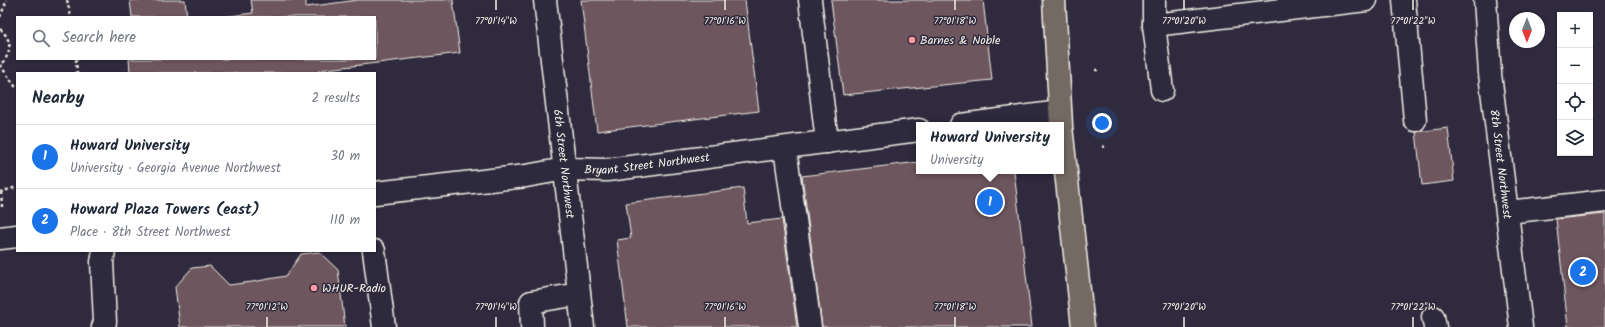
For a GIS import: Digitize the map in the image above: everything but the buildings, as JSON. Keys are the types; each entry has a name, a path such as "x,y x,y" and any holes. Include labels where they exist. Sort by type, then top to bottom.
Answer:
{"highway":[{"path":"1054,0 1060,121"},
{"path":"1064,157 1083,327"}],"street":[{"name":"6th Street Northwest","path":"545,0 583,327"},
{"path":"810,0 827,142"},
{"path":"1154,0 1154,25 1162,90"},
{"path":"1154,25 1366,0"},
{"path":"1404,0 1415,120"},
{"name":"8th Street Northwest","path":"1486,0 1490,74 1521,327"},
{"path":"1036,122 1060,121"},
{"name":"Bryant Street Northwest","path":"376,193 526,176 565,169 607,170 916,130"},
{"path":"785,148 810,327"},
{"path":"1508,212 1605,201"},
{"path":"0,238 16,236"},
{"path":"103,327 105,322 102,262 104,252"},
{"path":"374,252 384,327"},
{"path":"532,326 531,302 580,294"}],"path":[{"path":"0,17 7,0"},
{"path":"67,0 71,16"},
{"path":"0,30 6,35 10,48 8,54 0,65 16,89"},
{"path":"76,60 77,72"},
{"path":"1095,70 1100,70"},
{"path":"1102,147 1108,146"},
{"path":"2,208 0,192 16,187"}],"place":[{"name":"Barnes & Noble","path":"912,40"},
{"name":"Howard University","path":"990,202"},
{"name":"Howard Plaza Towers (east)","path":"1583,272"},
{"name":"WHUR-Radio","path":"314,288"}]}
